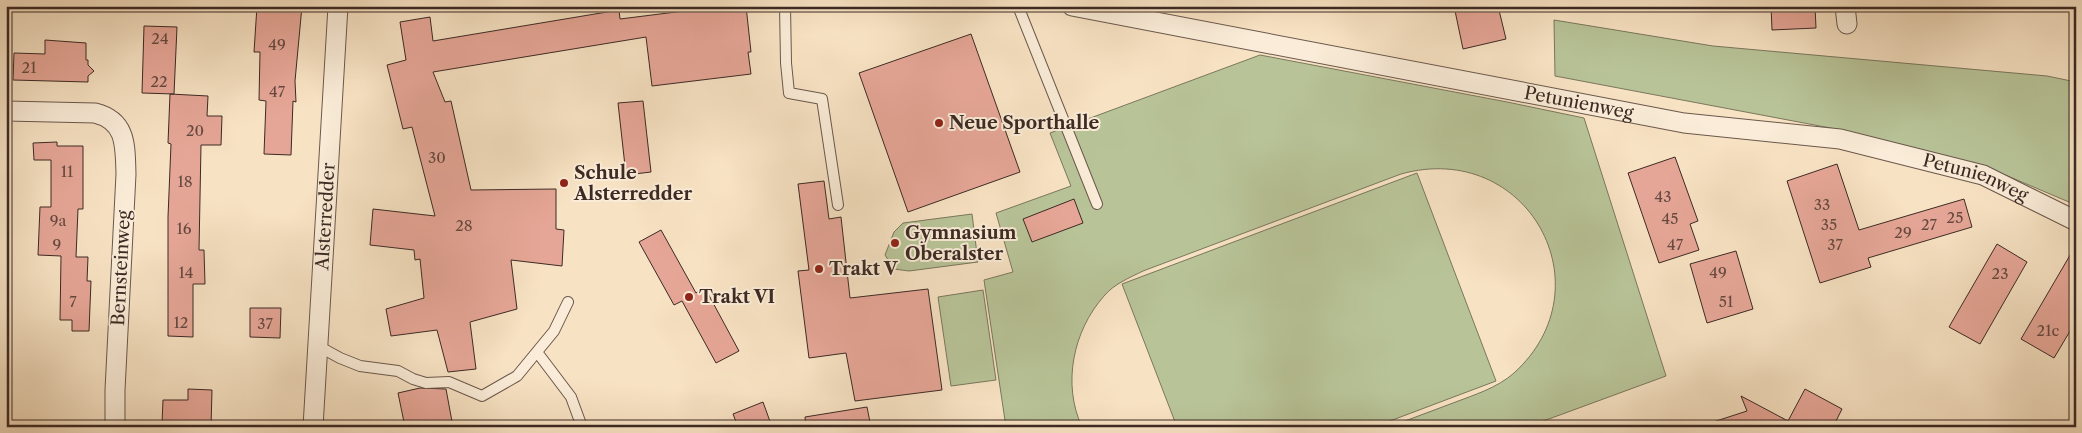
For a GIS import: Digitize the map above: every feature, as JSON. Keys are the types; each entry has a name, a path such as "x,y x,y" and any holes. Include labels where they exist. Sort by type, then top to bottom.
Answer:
{"street":[{"name":"Alsterredder","path":"313,427 338,6"},
{"name":"Petunienweg","path":"1072,6 1684,123 1840,140 1983,175 2076,221"},
{"name":"Bernsteinweg","path":"6,111 95,113 106,116 117,125 121,132 125,152 126,174 115,390 115,427"}],"lane":[{"path":"785,6 786,63 789,93 822,99 838,205"},
{"path":"1018,6 1097,204"},
{"path":"318,346 360,366 398,371 426,383 449,382 482,396 517,376 554,331 568,302"},
{"path":"537,352 571,397 582,427"}],"green space":[{"path":"1554,20 1713,46 2047,76 2076,82 2076,205 1984,166 1841,130 1555,76"},
{"path":"1260,55 1584,118 1666,376 1527,427 1389,427 1477,394 1493,387 1514,373 1542,338 1554,301 1553,263 1540,228 1517,199 1485,178 1446,169 1401,174 1143,271 1122,282 1112,288 1093,310 1078,341 1072,376 1076,410 1082,427 1006,427 984,280 1013,272 996,213 1071,186 1050,133"},
{"path":"1417,173 1496,381 1374,427 1177,427 1122,284"},
{"path":"972,214 978,262 909,271 894,269 885,255 894,232 903,223"},
{"path":"983,290 996,380 951,386 938,297"}],"building":[{"path":"257,6 302,6 295,81 296,102 293,101 291,155 264,154 266,101 259,100 260,52 254,52"},
{"path":"724,6 746,6 751,52 748,52 751,74 652,86 646,37 433,72 445,102 451,101 471,190 556,189 556,229 564,230 562,266 511,260 517,309 470,322 476,369 448,372 437,330 391,336 386,309 424,298 420,259 415,260 414,250 370,245 373,209 435,216 412,127 403,129 387,65 406,60 400,22 430,17 433,41 619,10 620,19"},
{"path":"1454,6 1498,6 1506,39 1463,49"},
{"path":"1771,6 1815,6 1816,28 1772,30"},
{"path":"144,26 177,27 174,94 142,93"},
{"name":"Neue Sporthalle","path":"971,34 1020,172 908,212 859,73"},
{"path":"45,40 86,43 86,60 88,60 88,65 94,71 88,76 88,82 13,80 14,53 45,54"},
{"path":"170,94 208,96 207,116 222,116 221,145 201,145 199,250 204,250 205,284 193,284 193,337 168,336 168,217 171,144 168,143"},
{"path":"643,101 651,172 626,175 618,103"},
{"path":"57,142 57,146 83,146 83,209 78,209 76,257 88,257 87,281 91,281 89,331 72,331 72,320 60,320 61,256 38,255 40,207 51,207 51,160 34,160 33,143"},
{"path":"1675,157 1698,221 1690,224 1699,250 1659,263 1628,173"},
{"path":"1837,164 1859,230 1964,199 1972,227 1868,258 1871,267 1820,283 1787,181"},
{"path":"824,181 829,219 841,217 850,298 928,289 942,390 855,401 846,353 809,358 798,271 809,270 798,184"},
{"path":"1074,199 1083,223 1032,242 1023,219"},
{"name":"Trakt VI","path":"661,230 696,293 705,288 739,351 716,363 682,301 674,305 639,242"},
{"path":"1997,244 2027,262 1980,344 1949,327"},
{"path":"2076,245 2076,321 2054,358 2021,339"},
{"path":"1736,251 1753,309 1707,323 1690,264"},
{"path":"250,308 281,308 280,338 250,337"},
{"path":"420,388 446,389 453,427 405,427 398,393"},
{"path":"188,389 212,390 211,427 192,427 192,424 162,423 163,400 188,400"},
{"path":"1805,389 1842,409 1833,427 1711,427 1710,423 1747,411 1741,396 1788,421"},
{"path":"763,402 772,427 738,427 733,414"},
{"path":"867,407 871,427 806,427 805,417"}],"place":[{"name":"Neue Sporthalle","path":"939,123"},
{"name":"Schule Alsterredder","path":"564,183"},
{"name":"Gymnasium Oberalster","path":"895,243"},
{"name":"Trakt V","path":"819,269"},
{"name":"Trakt VI","path":"689,297"}]}
